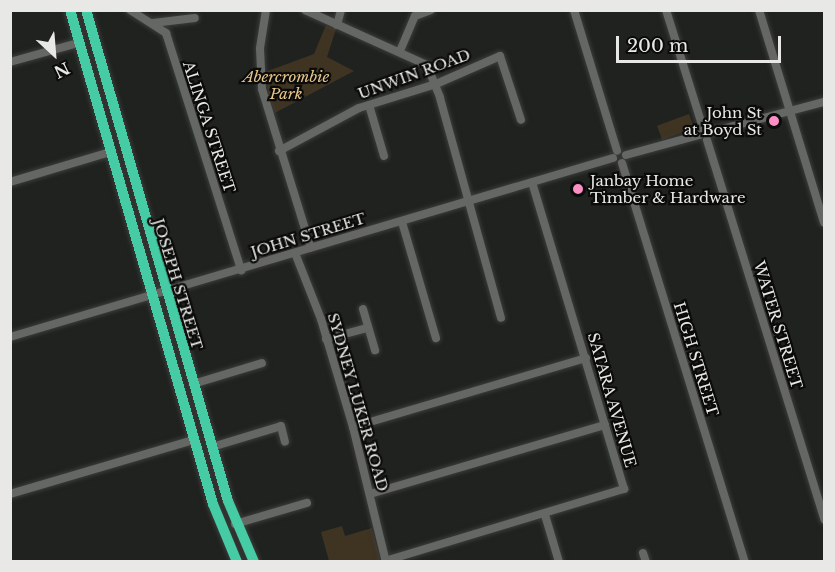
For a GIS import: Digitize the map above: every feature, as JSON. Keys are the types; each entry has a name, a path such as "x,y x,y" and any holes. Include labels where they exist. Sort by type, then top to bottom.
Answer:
{"highway":[{"name":"JOSEPH STREET","path":"70,10 218,520 237,561"},
{"name":"JOSEPH STREET","path":"86,10 192,384 235,524 254,561"}],"street":[{"name":"ALINGA STREET","path":"130,10 166,33 241,270"},
{"path":"266,10 260,75 279,151 311,248"},
{"path":"305,10 427,65 436,84 501,318"},
{"path":"337,25 341,10"},
{"path":"400,51 415,16 431,10"},
{"path":"574,10 615,155 622,164 626,155"},
{"path":"666,10 701,131 709,136 825,102"},
{"path":"759,10 825,222"},
{"path":"153,23 195,18"},
{"path":"10,62 78,43"},
{"name":"UNWIN ROAD","path":"279,151 369,105 436,84 500,57 521,120"},
{"path":"369,105 384,156"},
{"path":"615,155 626,155 701,131"},
{"name":"WATER STREET","path":"709,136 825,519"},
{"path":"10,182 110,152"},
{"name":"JOHN STREET","path":"10,337 469,202 615,155"},
{"name":"HIGH STREET","path":"622,164 745,561"},
{"name":"SATARA AVENUE","path":"385,561 624,489 532,183"},
{"path":"402,222 436,338"},
{"name":"SYDNEY LUKER ROAD","path":"295,253 326,339 353,427 385,561"},
{"path":"363,309 375,350"},
{"path":"326,339 367,328"},
{"path":"353,427 586,358"},
{"path":"192,384 262,363"},
{"path":"370,494 605,425"},
{"path":"212,447 281,426 285,442"},
{"path":"10,494 194,440"},
{"path":"235,524 307,503"},
{"path":"545,514 559,561"}],"green space":[{"name":"Abercrombie Park","path":"326,25 336,29 327,57 354,71 271,115 265,72 314,54"},
{"path":"689,114 694,128 662,140 657,126"},
{"path":"342,526 345,536 372,528 381,561 329,561 321,532"}],"place":[{"name":"John St at Boyd St","path":"774,121"},
{"name":"Janbay Home Timber & Hardware","path":"578,189"}]}
